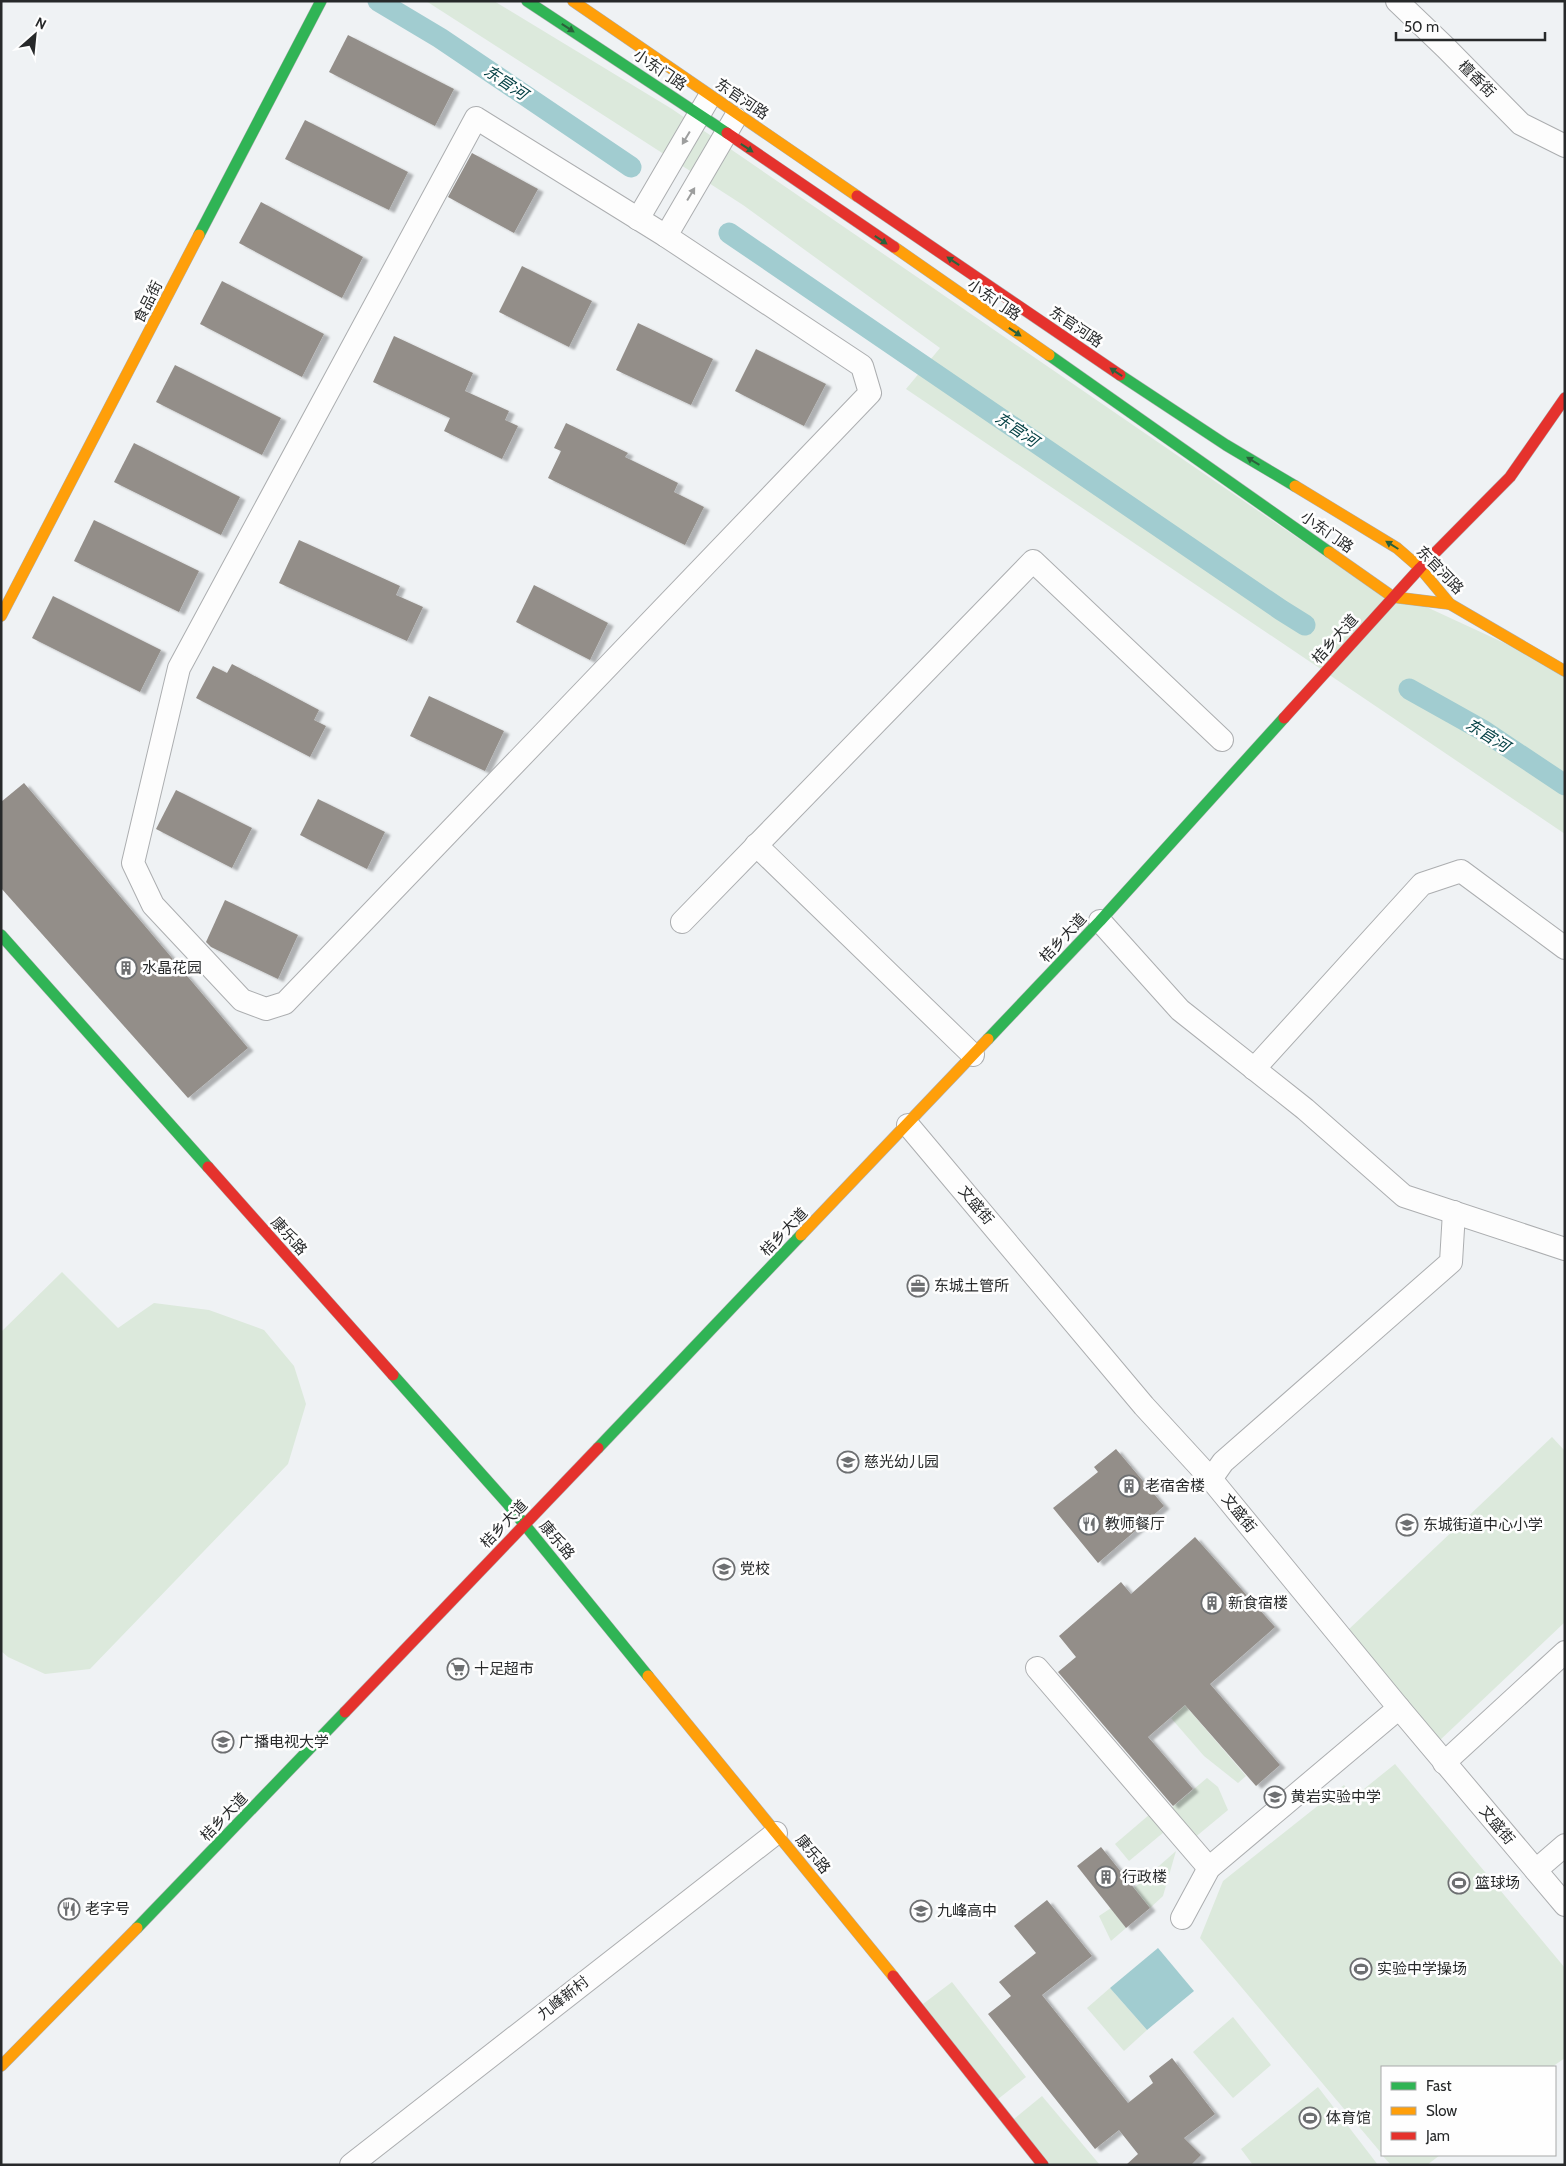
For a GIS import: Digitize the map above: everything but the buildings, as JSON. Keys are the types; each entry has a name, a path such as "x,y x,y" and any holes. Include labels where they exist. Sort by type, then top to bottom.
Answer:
{"street":[{"name":"食品街","path":"1,616 321,1"},
{"name":"小东门路","path":"527,1 705,106 727,134 1091,384 1393,597 1450,604"},
{"name":"东官河路","path":"573,1 705,106 737,114 1078,347 1226,445 1397,548 1420,568 1450,604 1565,671"},
{"name":"檀香街","path":"1397,1 1521,124 1565,146"},
{"path":"638,219 705,106"},
{"path":"666,236 737,114"},
{"path":"476,118 638,219 862,366 870,393 285,1003 266,1009 242,1000 153,905 133,863 179,668 476,118"},
{"name":"桔乡大道","path":"1,2066 190,1874 908,1125 1100,921 1393,597 1510,477 1565,398"},
{"path":"682,922 1033,561 1222,740"},
{"path":"756,845 974,1055"},
{"path":"1254,1069 1422,884 1461,871 1565,948"},
{"path":"1100,921 1180,1010 1305,1109 1404,1196 1564,1246"},
{"name":"康乐路","path":"1,934 507,1503 1044,2165"},
{"name":"文盛街","path":"908,1125 1144,1406 1211,1479 1444,1763 1565,1905"},
{"path":"1211,1479 1223,1462 1451,1262 1454,1212"},
{"path":"1444,1763 1565,1652"},
{"path":"1037,1668 1209,1868"},
{"path":"1182,1918 1209,1868 1399,1708"},
{"name":"九峰新村","path":"351,2165 776,1833"},
{"path":"1536,1870 1565,1845"}],"green space":[{"path":"426,1 494,1 672,109 1340,567 1565,671 1565,834 906,389 940,348 743,205"},
{"path":"62,1272 118,1328 154,1303 209,1310 264,1330 294,1366 306,1404 288,1464 90,1669 45,1674 8,1657 1,1651 1,1332"},
{"path":"1552,1437 1565,1451 1565,1622 1439,1741 1347,1631"},
{"path":"1185,1705 1246,1776 1238,1783 1204,1756 1171,1718"},
{"name":"实验中学操场","path":"1395,1764 1565,1968 1565,2058 1553,2066 1381,2066 1381,2153 1200,1938 1223,1881 1344,1785 1354,1797"},
{"path":"1207,1778 1218,1787 1228,1810 1193,1839 1169,1810"},
{"path":"1149,1815 1164,1832 1129,1861 1115,1844"},
{"path":"1176,1851 1163,1896 1150,1908 1134,1888"},
{"path":"1111,1908 1126,1928 1111,1941 1099,1916"},
{"path":"952,1982 1026,2077 993,2103 919,2007"},
{"path":"1110,1988 1147,2030 1124,2051 1087,2008"},
{"path":"1233,2017 1271,2065 1233,2098 1193,2052"},
{"name":"体育馆","path":"1318,2087 1378,2165 1253,2165 1241,2149"},
{"path":"1042,2096 1100,2165 1043,2165 1009,2123"},
{"path":"1383,2156 1439,2156 1427,2165 1391,2165"}],"water":[{"path":"1158,1948 1194,1991 1147,2030 1110,1988"}],"waterway":[{"name":"东官河","path":"378,1 440,38 631,167"},
{"name":"东官河","path":"729,233 1305,625"},
{"name":"东官河","path":"1409,689 1484,731 1565,785"}],"traffic: fast":[{"path":"199,235 321,1"},
{"path":"527,1 727,133"},
{"path":"1049,355 1329,552"},
{"path":"1120,375 1226,445 1295,486"},
{"path":"988,1039 1100,921 1284,718"},
{"path":"1,935 208,1167"},
{"path":"598,1448 801,1235"},
{"path":"393,1375 507,1503 648,1676"},
{"path":"137,1928 345,1712"}],"traffic: slow":[{"path":"573,1 857,196"},
{"path":"1,616 199,235"},
{"path":"894,247 1049,355"},
{"path":"1295,486 1397,548 1420,568 1450,604 1565,671"},
{"path":"1329,552 1393,597 1450,604"},
{"path":"801,1235 988,1039"},
{"path":"648,1676 893,1976"},
{"path":"1,2066 137,1928"}],"traffic: jam":[{"path":"727,133 894,247"},
{"path":"857,196 1120,375"},
{"path":"1284,718 1420,568 1510,477 1565,398"},
{"path":"208,1167 393,1375"},
{"path":"345,1712 598,1448"},
{"path":"893,1976 1043,2165"}],"place":[{"name":"水晶花园","path":"126,968"},
{"name":"东城土管所","path":"918,1286"},
{"name":"慈光幼儿园","path":"848,1462"},
{"name":"老宿舍楼","path":"1129,1486"},
{"name":"教师餐厅","path":"1089,1524"},
{"name":"东城街道中心小学","path":"1407,1525"},
{"name":"党校","path":"724,1569"},
{"name":"新食宿楼","path":"1212,1603"},
{"name":"十足超市","path":"458,1669"},
{"name":"广播电视大学","path":"223,1742"},
{"name":"黄岩实验中学","path":"1275,1797"},
{"name":"行政楼","path":"1106,1877"},
{"name":"篮球场","path":"1459,1883"},
{"name":"老字号","path":"69,1909"},
{"name":"九峰高中","path":"921,1911"},
{"name":"实验中学操场","path":"1361,1969"},
{"name":"体育馆","path":"1310,2118"}]}
